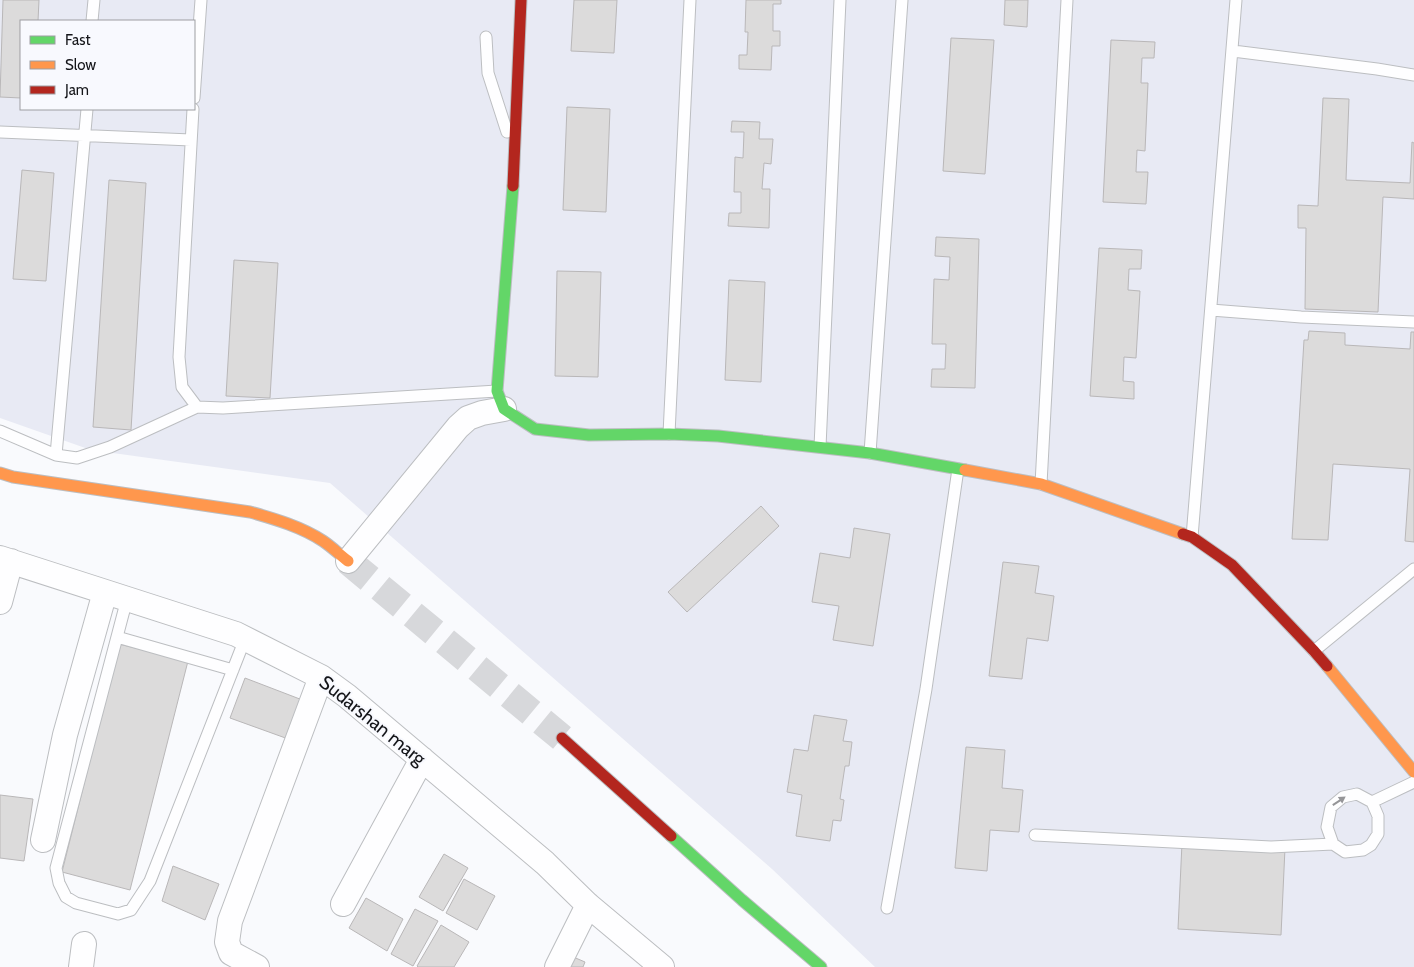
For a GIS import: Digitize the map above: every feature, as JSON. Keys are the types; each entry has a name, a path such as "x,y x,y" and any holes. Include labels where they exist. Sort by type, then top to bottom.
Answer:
{"street":[{"path":"521,0 515,155 501,400 518,419 535,429 589,435 669,434 718,436 820,447 958,469 1041,484 1192,537 1232,565 1314,651 1414,772"},
{"path":"0,473 13,477 250,512 310,534 324,542 348,561 458,427 468,418 482,413 501,400"},
{"path":"0,602 6,560"},
{"name":"Sudarshan marg","path":"6,560 236,634 321,677 347,696 546,863 588,905 662,967"},
{"path":"43,840 65,735 105,592"},
{"path":"257,967 231,953 227,942 230,921 321,677"},
{"path":"562,738 742,900 821,967"},
{"path":"343,904 422,759"},
{"path":"557,967 588,905"}],"lane":[{"path":"92,20 94,0"},
{"path":"195,84 201,0"},
{"path":"669,434 690,0"},
{"path":"820,447 840,0"},
{"path":"870,454 902,0"},
{"path":"1041,484 1067,0"},
{"path":"1192,537 1236,0"},
{"path":"486,37 488,73 515,155"},
{"path":"1233,51 1414,75"},
{"path":"56,455 87,110"},
{"path":"193,110 179,357 182,387 197,407"},
{"path":"0,132 191,140"},
{"path":"1211,310 1414,322"},
{"path":"0,431 56,455 77,458 110,447 197,407 223,408 501,400"},
{"path":"887,908 926,689 958,469"},
{"path":"1314,651 1414,569"},
{"path":"127,599 56,868 59,883 66,897 76,903 118,914 131,910 150,881 245,639"},
{"path":"117,637 233,670"},
{"path":"1372,802 1414,782"},
{"path":"1035,835 1271,847 1333,844 1345,852 1363,850 1371,845 1378,834 1378,816 1372,802 1357,794 1343,797 1331,807 1327,827 1333,844"}],"shaded area":[{"path":"0,0 1414,0 1414,967 875,967 772,869 330,483 91,450 0,418"}],"building":[{"path":"3,0 39,0 38,20 20,20 20,98 0,97"},
{"path":"574,0 617,0 614,53 571,51"},
{"path":"746,0 781,0 781,4 773,4 773,31 780,31 780,46 772,46 771,70 739,69 739,55 747,55 748,32 745,32"},
{"path":"1005,0 1028,0 1027,27 1004,25"},
{"path":"951,38 994,40 985,174 943,171"},
{"path":"1111,40 1155,42 1154,58 1142,58 1141,83 1148,83 1145,151 1137,150 1136,172 1148,172 1146,204 1103,202"},
{"path":"1323,98 1349,99 1346,180 1410,183 1412,142 1414,143 1414,199 1383,197 1378,312 1305,309 1306,228 1298,228 1298,205 1318,206"},
{"path":"567,107 610,109 606,212 563,210"},
{"path":"732,121 760,122 759,139 773,139 771,164 764,163 762,189 770,189 769,228 728,226 729,213 741,213 741,192 734,192 735,157 743,158 744,132 731,132"},
{"path":"22,170 54,173 46,281 13,279"},
{"path":"109,180 146,183 131,430 93,427"},
{"path":"936,237 979,239 975,388 931,387 932,369 945,369 946,344 932,344 934,279 949,280 950,257 935,256"},
{"path":"1099,248 1142,250 1141,269 1129,269 1128,290 1140,291 1136,358 1124,357 1123,381 1134,382 1134,399 1090,396"},
{"path":"234,260 278,263 270,398 226,396"},
{"path":"557,271 601,272 598,377 555,376"},
{"path":"729,280 765,282 761,382 725,380"},
{"path":"1309,331 1345,333 1345,345 1410,349 1411,332 1414,332 1414,542 1405,541 1410,469 1333,464 1328,540 1292,539 1304,340 1308,340"},
{"path":"761,506 779,526 687,612 668,592"},
{"path":"854,528 890,534 873,646 833,640 839,606 812,602 820,553 850,558"},
{"path":"1003,562 1039,566 1035,593 1054,596 1048,641 1027,638 1022,679 989,676"},
{"path":"119,644 188,661 130,890 62,872"},
{"path":"245,678 305,701 291,740 230,718"},
{"path":"814,715 847,720 843,741 852,742 849,766 845,766 840,799 844,800 841,821 833,820 830,841 796,836 802,795 787,792 794,749 808,751"},
{"path":"966,747 1005,750 1002,788 1023,790 1019,832 990,830 987,871 955,868"},
{"path":"0,795 33,799 24,861 0,858"},
{"path":"1182,843 1285,848 1281,935 1178,929"},
{"path":"444,854 468,868 443,911 419,897"},
{"path":"173,866 219,884 205,920 162,901"},
{"path":"464,879 495,896 477,930 446,913"},
{"path":"366,898 403,919 387,951 349,928"},
{"path":"415,909 438,921 413,966 391,954"},
{"path":"441,925 469,942 454,967 418,967 417,966"},
{"path":"571,956 585,962 583,967 565,967"}],"tunnel":[{"path":"348,561 562,738"}],"traffic: fast":[{"path":"513,186 497,391 504,409 535,429 589,435 669,434 718,436 870,453 965,470"},
{"path":"671,836 742,900 821,967"}],"traffic: slow":[{"path":"965,470 1041,484 1183,534"},
{"path":"0,473 13,477 250,512 279,521 315,536 348,561"},
{"path":"1327,666 1414,772"}],"traffic: jam":[{"path":"513,186 521,0"},
{"path":"1183,534 1192,537 1232,565 1327,666"},
{"path":"562,738 671,836"}]}
